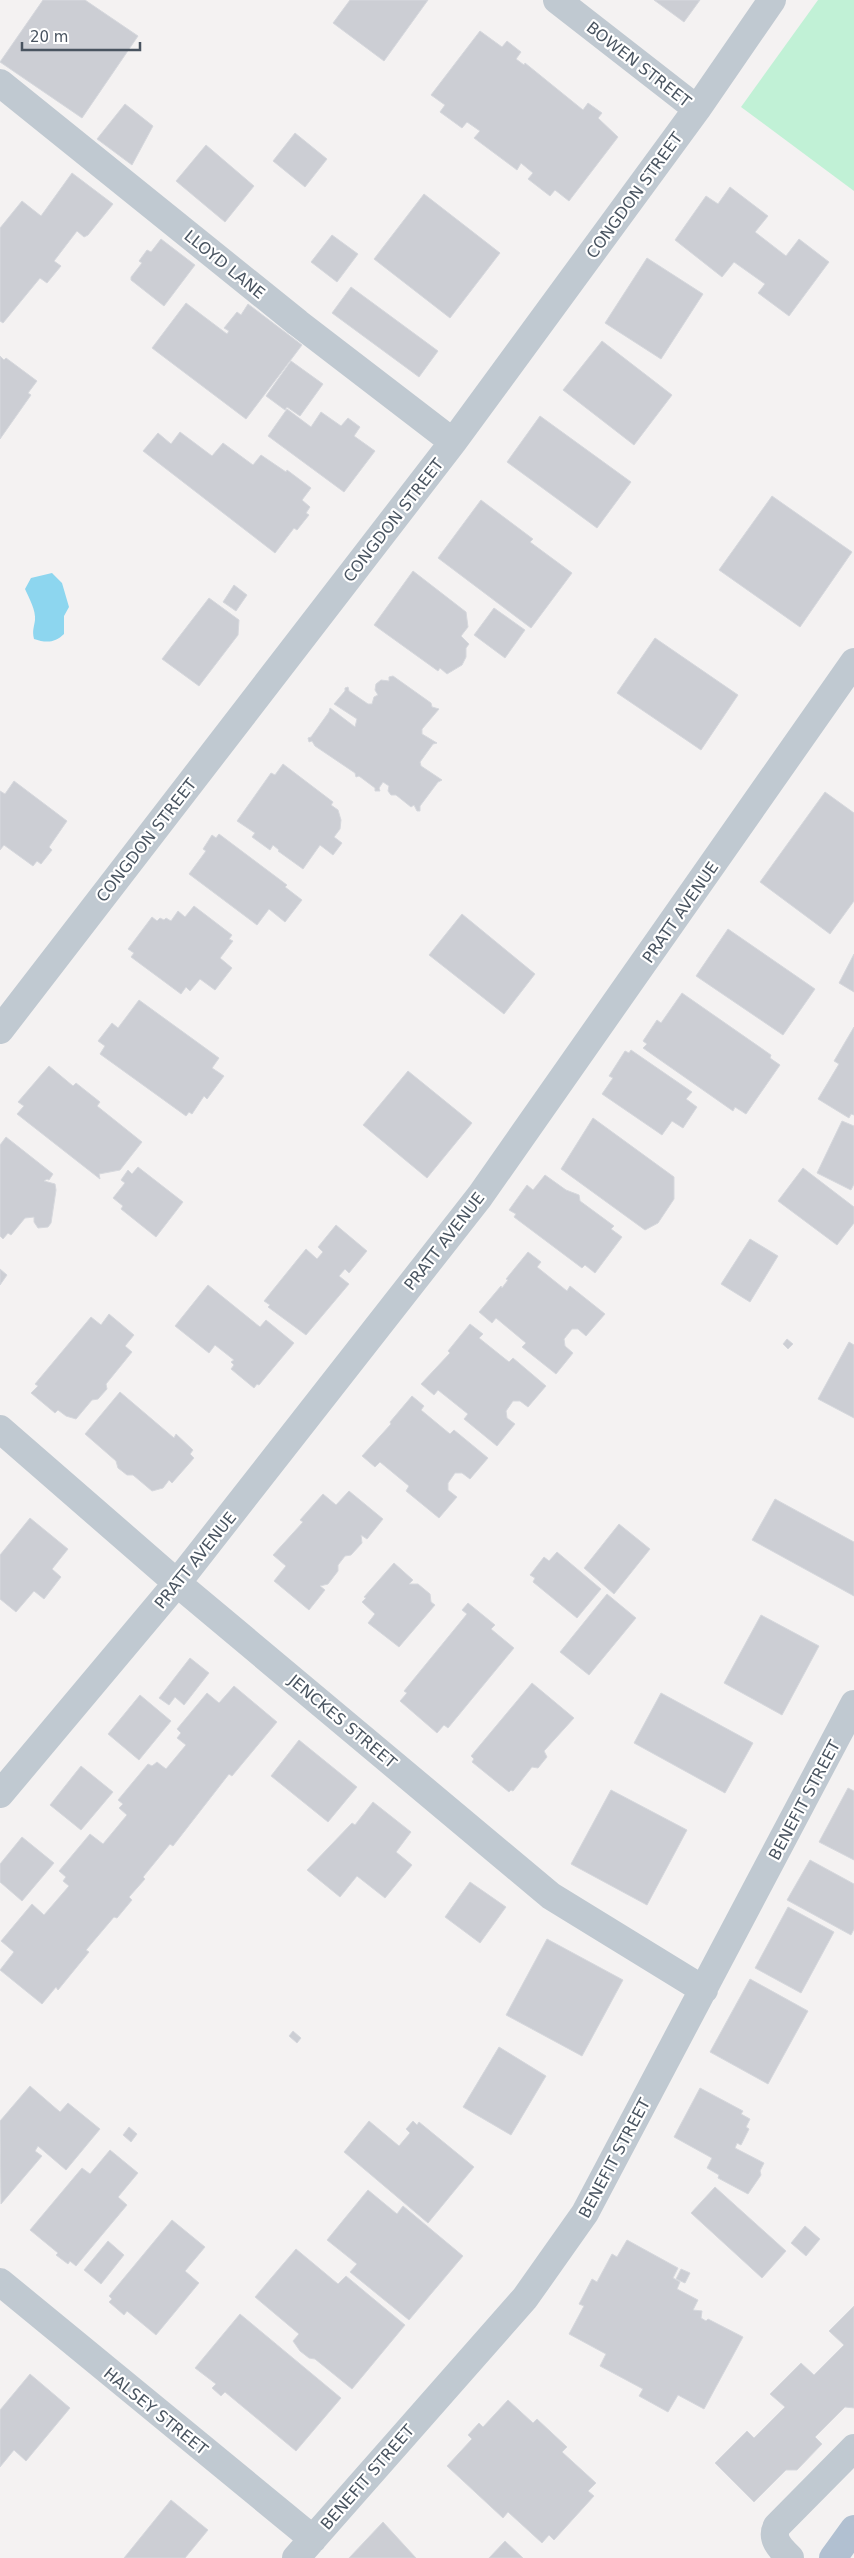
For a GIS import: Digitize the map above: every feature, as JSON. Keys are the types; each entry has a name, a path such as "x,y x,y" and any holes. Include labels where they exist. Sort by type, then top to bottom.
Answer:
{"main road":[{"path":"833,2558 854,2529"}],"street":[{"name":"BOWEN STREET","path":"557,0 697,109"},
{"name":"CONGDON STREET","path":"0,1030 453,442 697,109 772,0"},
{"name":"LLOYD LANE","path":"0,83 298,323 453,442"},
{"name":"PRATT AVENUE","path":"0,1794 177,1583 480,1196 854,662"},
{"name":"JENCKES STREET","path":"0,1429 177,1583 551,1896 704,1990"},
{"name":"BENEFIT STREET","path":"304,2548 525,2298 585,2213 854,1704"},
{"name":"HALSEY STREET","path":"0,2282 304,2548"},
{"path":"790,2558 776,2541 774,2531 854,2448"}],"green space":[{"path":"818,0 854,0 854,191 741,107"}],"water":[{"path":"52,573 62,583 69,607 64,616 64,634 54,641 42,641 34,639 34,612 25,589 31,578"}],"building":[{"path":"43,0 85,0 138,36 82,118 0,62"},
{"path":"350,0 428,0 384,61 333,23"},
{"path":"654,0 700,0 684,22"},
{"path":"480,31 502,47 507,41 521,52 516,59 524,65 525,63 583,110 588,103 602,113 598,118 618,137 569,201 555,190 550,196 528,179 533,173 521,163 517,170 474,138 480,131 467,122 462,128 440,112 445,105 431,95"},
{"path":"125,104 153,126 132,165 97,139"},
{"path":"295,133 327,159 305,187 273,161"},
{"path":"206,145 254,186 225,222 176,181"},
{"path":"72,173 113,204 88,235 84,237 77,231 54,261 61,266 47,283 40,278 3,323 0,321 0,228 22,201 41,216"},
{"path":"730,187 768,216 755,232 786,256 799,239 829,262 789,316 758,293 765,284 734,262 722,277 675,240 706,196 718,204"},
{"path":"424,194 500,253 450,318 374,259"},
{"path":"332,235 358,254 337,282 311,262"},
{"path":"161,239 195,265 164,306 131,280 131,277 142,263 139,261 147,250 151,252"},
{"path":"647,258 703,294 661,359 605,323"},
{"path":"351,287 438,351 419,377 332,313"},
{"path":"186,303 227,334 229,331 224,328 237,312 241,315 248,304 302,345 246,419 152,348"},
{"path":"602,341 672,395 634,445 563,390"},
{"path":"0,356 4,360 6,358 37,381 28,393 31,395 0,439"},
{"path":"291,361 323,384 300,416 287,407 285,410 266,396"},
{"path":"287,409 311,427 321,412 341,426 348,418 360,427 354,436 375,451 344,492 268,436"},
{"path":"540,416 631,482 597,528 507,462"},
{"path":"180,432 212,456 223,443 253,465 261,455 286,472 287,470 311,488 302,500 310,507 306,513 309,515 297,530 294,528 275,553 143,451 158,433 171,444"},
{"path":"772,496 852,552 800,627 719,570"},
{"path":"481,500 533,539 530,542 572,573 531,628 438,558"},
{"path":"413,571 466,612 468,627 461,636 469,644 466,648 466,657 462,665 447,674 440,668 438,671 374,625"},
{"path":"234,585 247,595 236,611 223,602"},
{"path":"209,598 239,620 238,635 199,686 162,659"},
{"path":"494,608 525,630 505,658 474,635"},
{"path":"655,638 738,695 701,750 617,693"},
{"path":"393,676 431,703 432,707 439,709 422,729 422,734 437,743 433,744 420,762 421,766 442,780 438,782 420,806 420,811 417,811 414,805 411,807 396,795 391,795 388,791 389,786 383,782 379,788 380,791 375,791 375,788 359,776 356,777 355,773 315,746 312,741 309,742 308,738 311,737 330,708 355,727 357,719 334,704 345,691 345,688 348,687 349,691 368,704 372,704 374,697 378,695 375,690 376,684 381,680 389,681 389,677"},
{"path":"283,764 333,802 331,805 338,810 341,820 340,829 334,837 342,843 333,855 320,845 303,869 278,851 273,845 270,850 252,837 255,833 237,821 271,773 275,775"},
{"path":"14,781 67,821 49,847 52,850 41,864 37,861 33,866 4,845 0,850 0,791 5,794"},
{"path":"825,792 854,813 854,901 830,934 760,882"},
{"path":"219,834 287,885 285,887 302,900 285,922 269,909 257,925 189,874 206,851 203,849 212,835 216,838"},
{"path":"194,906 232,935 229,939 233,941 220,958 232,968 215,990 200,979 190,991 186,987 181,994 131,957 134,953 128,949 152,917 157,921 160,918 164,920 166,918 171,921 178,911 185,917"},
{"path":"462,914 535,974 504,1014 429,955"},
{"path":"728,929 815,989 783,1035 696,976"},
{"path":"854,954 854,992 839,983"},
{"path":"682,993 771,1055 770,1058 780,1065 746,1114 735,1107 733,1111 643,1048 647,1044 643,1041 657,1020 661,1023"},
{"path":"139,1000 219,1058 212,1068 224,1076 207,1099 204,1096 192,1114 189,1112 186,1116 100,1054 105,1046 98,1041 112,1023 118,1028"},
{"path":"854,1027 854,1115 851,1114 849,1118 818,1099 839,1064 834,1061"},
{"path":"631,1050 692,1092 686,1099 697,1107 683,1128 672,1121 662,1135 602,1094 613,1078 609,1076 625,1051 629,1053"},
{"path":"49,1066 73,1086 76,1083 100,1102 97,1106 142,1142 120,1170 99,1174 100,1179 17,1114 24,1106 18,1102"},
{"path":"408,1071 472,1123 427,1178 363,1125"},
{"path":"593,1118 674,1177 674,1199 658,1223 645,1230 561,1169"},
{"path":"842,1121 854,1126 854,1184 851,1190 817,1173"},
{"path":"6,1137 53,1174 49,1180 44,1181 55,1184 56,1190 51,1223 48,1227 38,1228 34,1222 34,1217 25,1218 11,1235 8,1233 3,1239 0,1236 0,1145"},
{"path":"138,1167 183,1202 156,1237 121,1209 123,1206 113,1198 125,1183 121,1180 128,1170 132,1174"},
{"path":"803,1168 854,1207 854,1223 837,1245 778,1201"},
{"path":"545,1175 566,1190 579,1195 580,1201 614,1226 611,1229 622,1237 595,1273 585,1265 582,1268 514,1217 516,1214 509,1210 527,1185 533,1190"},
{"path":"336,1225 367,1251 349,1273 345,1269 339,1276 349,1284 306,1335 268,1307 270,1305 264,1301 306,1249 317,1259 323,1252 318,1247"},
{"path":"750,1239 778,1256 750,1302 721,1284"},
{"path":"528,1252 541,1262 537,1267 567,1291 570,1286 605,1314 586,1336 578,1329 572,1329 564,1339 565,1346 573,1353 556,1374 522,1347 526,1343 496,1318 492,1323 479,1312 501,1286 502,1288 508,1280 506,1279"},
{"path":"0,1269 7,1275 0,1285"},
{"path":"208,1285 260,1327 266,1320 294,1343 259,1385 257,1384 254,1388 231,1369 234,1365 231,1362 234,1360 215,1345 209,1353 175,1326"},
{"path":"109,1314 134,1335 125,1346 132,1352 106,1384 107,1389 98,1399 92,1400 76,1419 66,1416 58,1410 55,1413 31,1393 38,1386 35,1384 91,1317 101,1325"},
{"path":"470,1324 483,1334 479,1338 509,1362 513,1358 546,1386 528,1407 520,1401 513,1401 506,1411 507,1418 515,1424 497,1446 464,1419 468,1414 438,1390 434,1395 421,1384 450,1353 448,1351"},
{"path":"787,1339 793,1344 788,1349 783,1344"},
{"path":"849,1342 854,1345 854,1418 818,1399"},
{"path":"120,1392 174,1438 176,1434 193,1450 190,1454 194,1458 172,1483 169,1480 163,1488 152,1491 133,1475 127,1475 118,1468 116,1461 85,1434"},
{"path":"412,1396 424,1406 421,1410 450,1434 454,1430 488,1458 470,1479 462,1473 455,1473 448,1483 448,1490 457,1497 439,1518 406,1491 409,1486 380,1462 375,1467 362,1456 391,1424 390,1422"},
{"path":"349,1491 383,1519 367,1539 361,1535 362,1543 351,1555 345,1556 338,1565 338,1571 328,1584 320,1586 325,1590 309,1610 274,1581 286,1566 273,1555 303,1522 300,1520 323,1494 336,1505"},
{"path":"775,1499 854,1542 854,1596 752,1540"},
{"path":"30,1518 68,1549 52,1569 61,1577 44,1599 34,1591 16,1612 0,1599 0,1555"},
{"path":"619,1524 650,1549 614,1594 584,1568"},
{"path":"557,1552 601,1589 577,1618 533,1582 535,1578 530,1575 544,1557 549,1561"},
{"path":"394,1563 413,1580 409,1584 418,1584 430,1594 431,1602 435,1605 399,1647 368,1623 375,1614 362,1602 366,1598 364,1597"},
{"path":"607,1594 636,1618 589,1675 560,1652"},
{"path":"468,1603 495,1625 491,1629 514,1648 448,1728 444,1725 437,1733 400,1701 407,1693 404,1691 467,1614 462,1610"},
{"path":"761,1615 819,1646 782,1715 724,1683"},
{"path":"190,1658 209,1673 184,1705 175,1697 169,1705 159,1698"},
{"path":"532,1683 574,1718 544,1751 547,1757 538,1768 532,1767 513,1791 509,1792 472,1762 474,1759 471,1756"},
{"path":"234,1686 277,1722 232,1776 229,1774 173,1846 170,1844 143,1877 145,1879 129,1897 132,1900 117,1918 114,1917 86,1950 89,1952 58,1990 56,1987 42,2004 0,1970 14,1952 1,1941 32,1904 44,1915 69,1886 63,1881 66,1877 59,1871 90,1834 103,1844 127,1815 119,1808 123,1804 118,1800 148,1764 152,1766 157,1762 166,1769 186,1745 177,1738 181,1733 177,1729 207,1693 219,1703"},
{"path":"661,1693 753,1743 725,1793 634,1743"},
{"path":"140,1695 171,1721 139,1760 108,1734"},
{"path":"299,1740 357,1787 328,1822 271,1776"},
{"path":"81,1766 113,1792 81,1830 50,1805"},
{"path":"848,1788 854,1791 854,1860 819,1842"},
{"path":"611,1790 687,1830 647,1905 571,1864"},
{"path":"373,1802 411,1832 396,1852 412,1865 385,1898 357,1876 340,1897 307,1870 352,1823 355,1825"},
{"path":"22,1837 54,1863 22,1901 0,1882 0,1864"},
{"path":"810,1860 854,1884 854,1929 851,1935 787,1900"},
{"path":"470,1882 506,1907 480,1943 445,1917"},
{"path":"788,1907 834,1932 801,1993 755,1968"},
{"path":"547,1939 623,1980 582,2056 506,2015"},
{"path":"750,1979 808,2011 768,2084 710,2052"},
{"path":"293,2031 301,2038 297,2043 289,2036"},
{"path":"499,2047 546,2076 511,2135 463,2107"},
{"path":"30,2086 60,2112 68,2103 100,2129 66,2170 38,2146 35,2151 42,2156 1,2204 0,2121"},
{"path":"700,2088 743,2111 741,2114 750,2119 746,2127 749,2129 741,2145 737,2143 735,2148 764,2163 760,2171 761,2175 748,2194 718,2178 719,2175 707,2168 712,2158 674,2137"},
{"path":"369,2121 399,2146 410,2133 406,2129 413,2121 417,2125 419,2122 474,2167 428,2223 344,2152"},
{"path":"129,2127 137,2134 131,2142 123,2135"},
{"path":"110,2150 138,2173 118,2197 127,2205 76,2266 70,2261 68,2264 56,2255 58,2253 30,2230 82,2168 90,2174"},
{"path":"715,2187 786,2251 762,2278 691,2213"},
{"path":"368,2190 397,2214 403,2206 463,2256 409,2320 350,2272 357,2264 327,2240"},
{"path":"172,2220 205,2247 185,2271 199,2283 156,2335 127,2311 124,2315 109,2302 112,2299 109,2296"},
{"path":"805,2226 820,2239 806,2256 791,2243"},
{"path":"627,2240 678,2268 673,2278 680,2282 677,2289 698,2300 693,2310 702,2311 701,2318 706,2321 708,2319 743,2337 704,2409 678,2395 668,2412 639,2396 643,2389 600,2366 606,2354 569,2334 584,2306 579,2304 592,2279 597,2282 612,2254 617,2257"},
{"path":"108,2241 124,2255 101,2284 84,2270"},
{"path":"296,2249 338,2284 346,2276 405,2325 352,2389 315,2359 309,2358 300,2351 293,2341 299,2334 255,2297"},
{"path":"681,2269 690,2273 685,2283 676,2279"},
{"path":"854,2306 854,2408 845,2407 815,2437 822,2444 797,2470 786,2470 754,2502 715,2463 747,2431 754,2438 785,2407 770,2394 801,2363 814,2375 844,2345 829,2331"},
{"path":"240,2314 341,2398 296,2451 225,2392 221,2396 212,2388 216,2384 195,2368"},
{"path":"30,2374 70,2408 26,2461 14,2450 0,2467 0,2410"},
{"path":"508,2400 533,2423 537,2419 567,2447 562,2452 596,2483 588,2491 594,2496 554,2540 549,2535 542,2543 508,2512 503,2518 447,2466 472,2439 468,2435 479,2423 483,2427"},
{"path":"171,2500 208,2530 185,2558 124,2558"},
{"path":"383,2522 416,2558 349,2558"},
{"path":"505,2541 523,2558 489,2558"}]}
